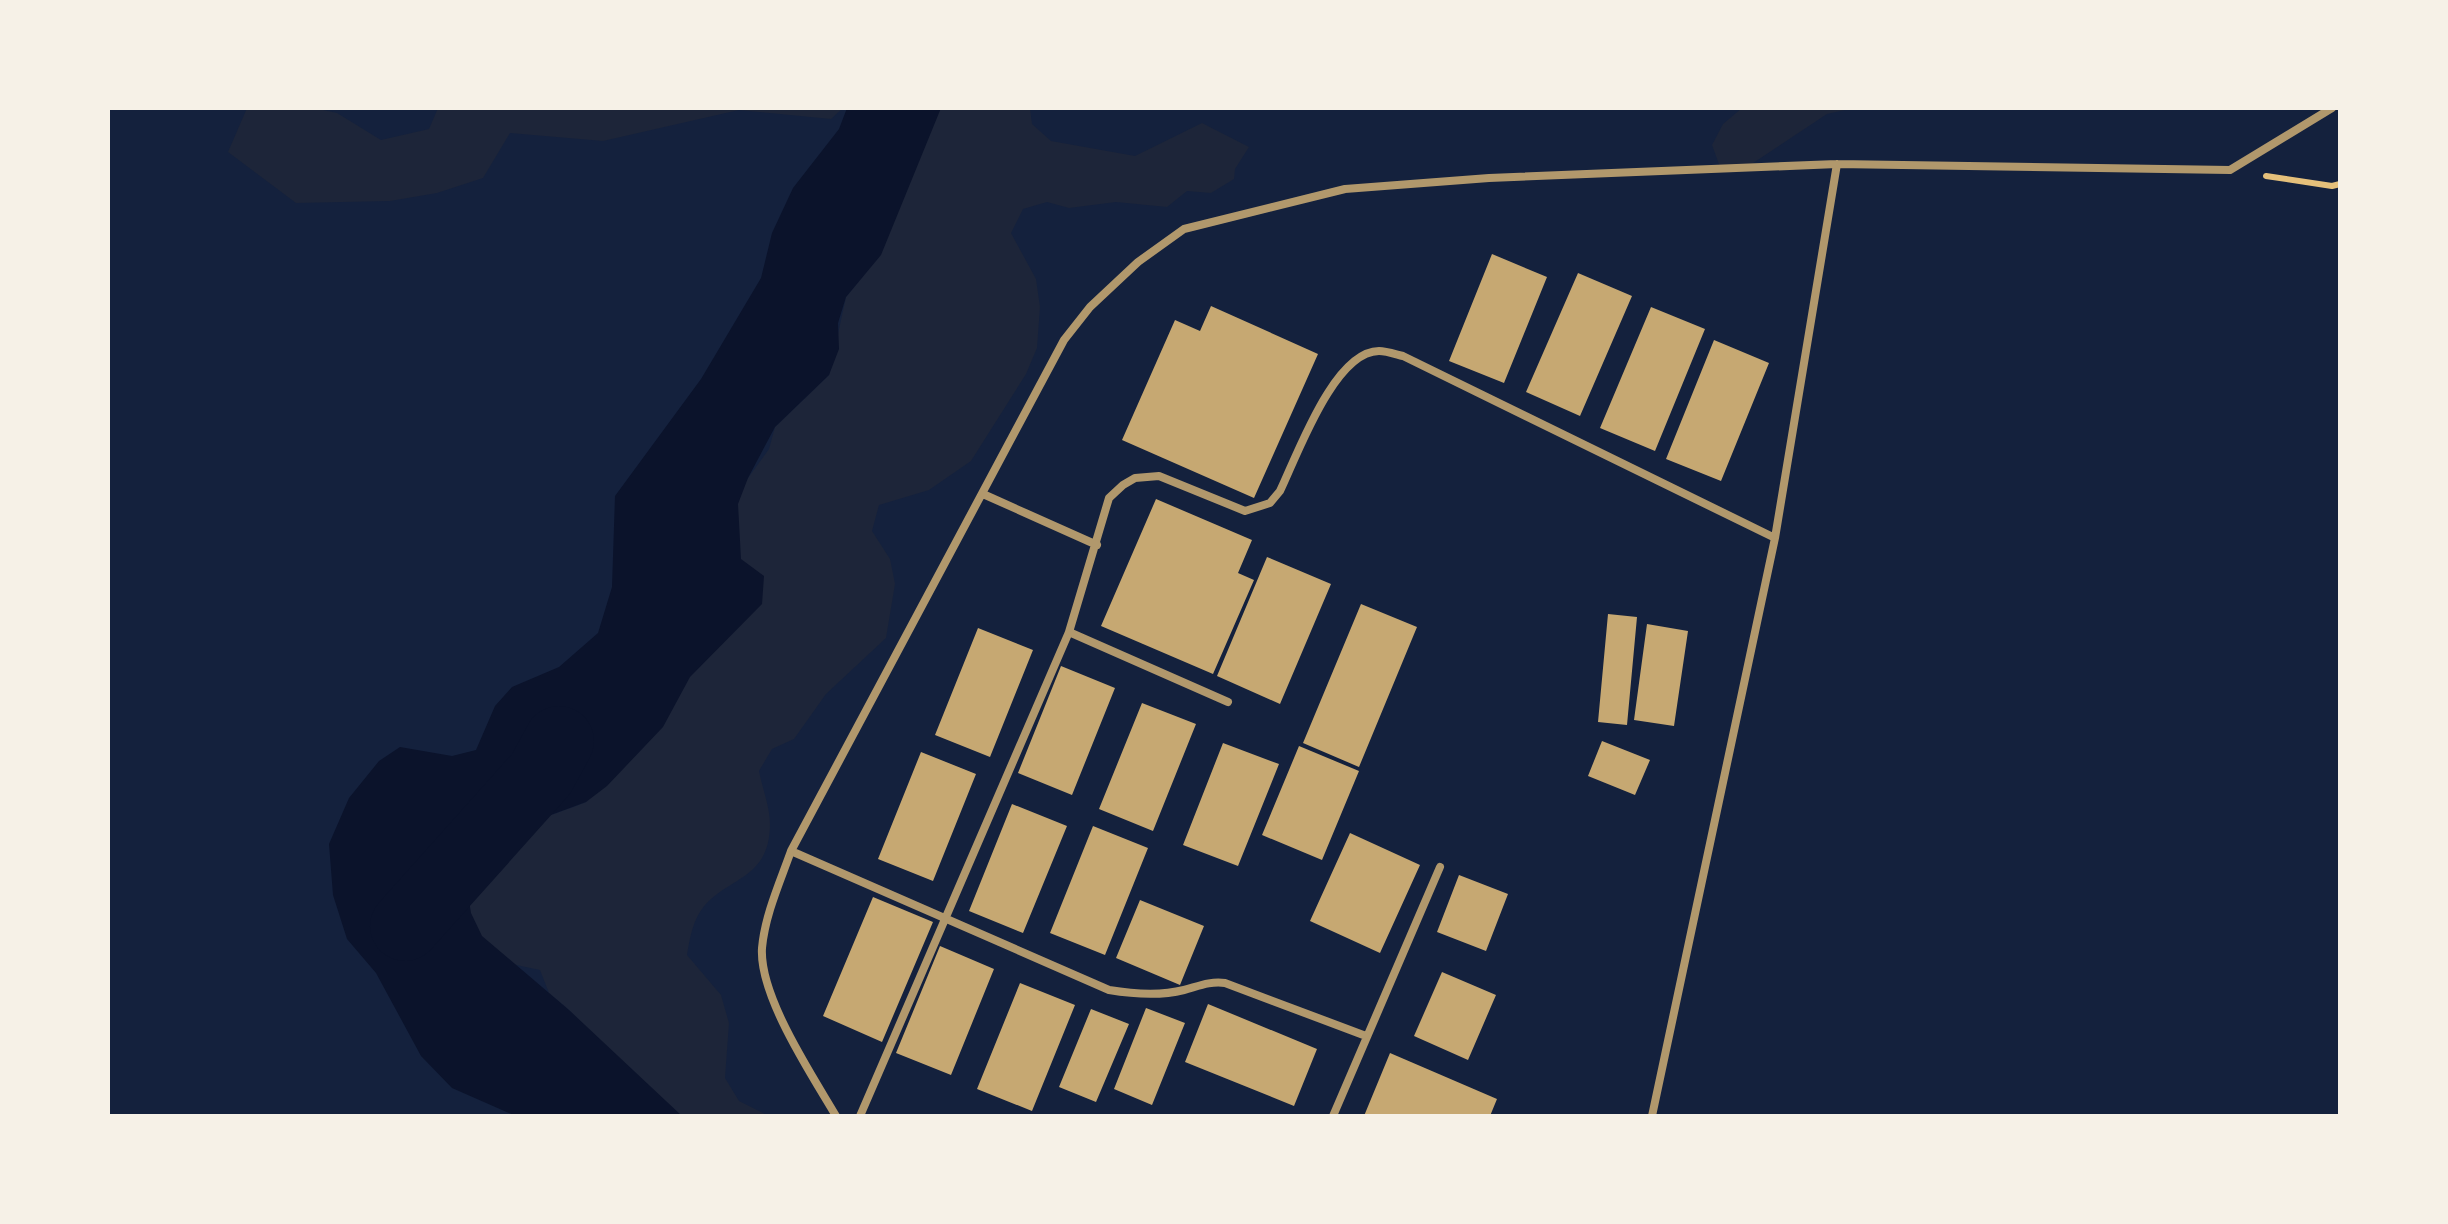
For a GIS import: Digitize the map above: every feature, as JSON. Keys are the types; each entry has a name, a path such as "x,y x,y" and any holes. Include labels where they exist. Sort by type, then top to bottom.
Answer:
{"lane":[{"path":"836,1116 793,1044 768,986 762,950 769,915 791,852 1064,340 1090,307 1138,262 1184,229 1345,189 1489,178 1837,164 2230,170 2332,108"},
{"path":"1652,1116 1775,538 1837,164"},
{"path":"860,1116 1070,632 1109,498 1122,485 1135,478 1158,476 1246,510 1270,503 1280,491 1337,377 1356,360 1376,351 1403,356 1775,538"},
{"path":"983,494 1097,545"},
{"path":"1070,632 1228,702"},
{"path":"791,852 1108,990 1160,993 1225,982 1366,1036"},
{"path":"1333,1116 1440,867"}],"path":[{"path":"2230,170 2340,184"}],"shaded area":[{"path":"247,108 314,108 337,113 381,140 429,129 438,108 843,108 831,119 739,110 603,141 510,133 483,178 437,193 390,201 296,203 228,152"},
{"path":"847,108 941,108 881,255 846,297 838,323 839,349 829,375 775,427 738,504 741,559 764,576 762,604 690,677 663,727 607,786 586,802 540,819 492,818 470,828 467,888 471,913 482,936 569,1010 682,1116 516,1116 452,1088 421,1056 376,973 347,939 333,895 329,844 349,798 379,761 400,747 452,756 476,750 495,706 512,687 559,667 598,633 612,587 615,496 701,379 761,278 772,233 793,188 839,129"},
{"path":"922,108 1030,108 1032,124 1051,141 1135,156 1202,123 1249,147 1235,169 1234,179 1211,193 1187,191 1167,207 1116,202 1069,208 1047,202 1023,209 1011,233 1036,279 1040,307 1037,348 1026,374 971,461 929,490 879,505 872,531 890,559 895,584 886,638 826,694 794,739 772,749 759,771 770,824 763,856 747,874 705,905 693,929 687,955 721,995 729,1023 725,1078 739,1101 769,1116 661,1116 569,1010 549,993 540,970 479,957 467,888 472,869 496,840 586,802 713,558 727,492 748,478 769,449 775,427 829,375 846,297 863,276"},
{"path":"1742,108 1854,108 1827,114 1744,169 1720,167 1712,145 1723,124"}],"building":[{"path":"1492,254 1547,277 1504,383 1449,361"},
{"path":"1578,273 1632,296 1580,416 1526,392"},
{"path":"1211,306 1318,354 1254,498 1122,440 1175,320 1200,331"},
{"path":"1651,307 1705,329 1655,451 1600,428"},
{"path":"1714,340 1769,363 1721,481 1666,459"},
{"path":"1156,499 1252,540 1238,573 1254,580 1213,674 1101,626"},
{"path":"1267,557 1331,584 1280,704 1217,676"},
{"path":"1361,604 1417,627 1359,767 1303,743"},
{"path":"1608,614 1637,617 1627,725 1598,722"},
{"path":"1647,624 1688,631 1674,726 1634,720"},
{"path":"978,628 1033,650 990,757 935,735"},
{"path":"1061,666 1115,688 1072,795 1018,773"},
{"path":"1142,703 1196,724 1153,831 1099,809"},
{"path":"1602,741 1650,760 1635,795 1588,776"},
{"path":"1223,743 1279,764 1238,866 1183,845"},
{"path":"1299,746 1359,771 1322,860 1262,835"},
{"path":"921,752 976,774 933,881 878,859"},
{"path":"1012,804 1067,826 1023,933 969,911"},
{"path":"1093,826 1148,848 1105,955 1050,933"},
{"path":"1350,833 1420,865 1380,953 1310,921"},
{"path":"1459,875 1508,894 1486,951 1437,932"},
{"path":"873,897 933,922 882,1042 823,1016"},
{"path":"1140,900 1204,926 1180,985 1116,958"},
{"path":"940,946 994,969 951,1075 896,1053"},
{"path":"1442,972 1496,995 1468,1060 1414,1036"},
{"path":"1020,983 1075,1005 1032,1111 977,1089"},
{"path":"1208,1004 1317,1049 1294,1106 1185,1062"},
{"path":"1146,1008 1185,1023 1152,1105 1114,1089"},
{"path":"1091,1009 1129,1024 1096,1102 1059,1087"},
{"path":"1390,1053 1497,1099 1490,1116 1364,1116"}],"waterway":[{"path":"405,926 541,774 559,741"}]}
